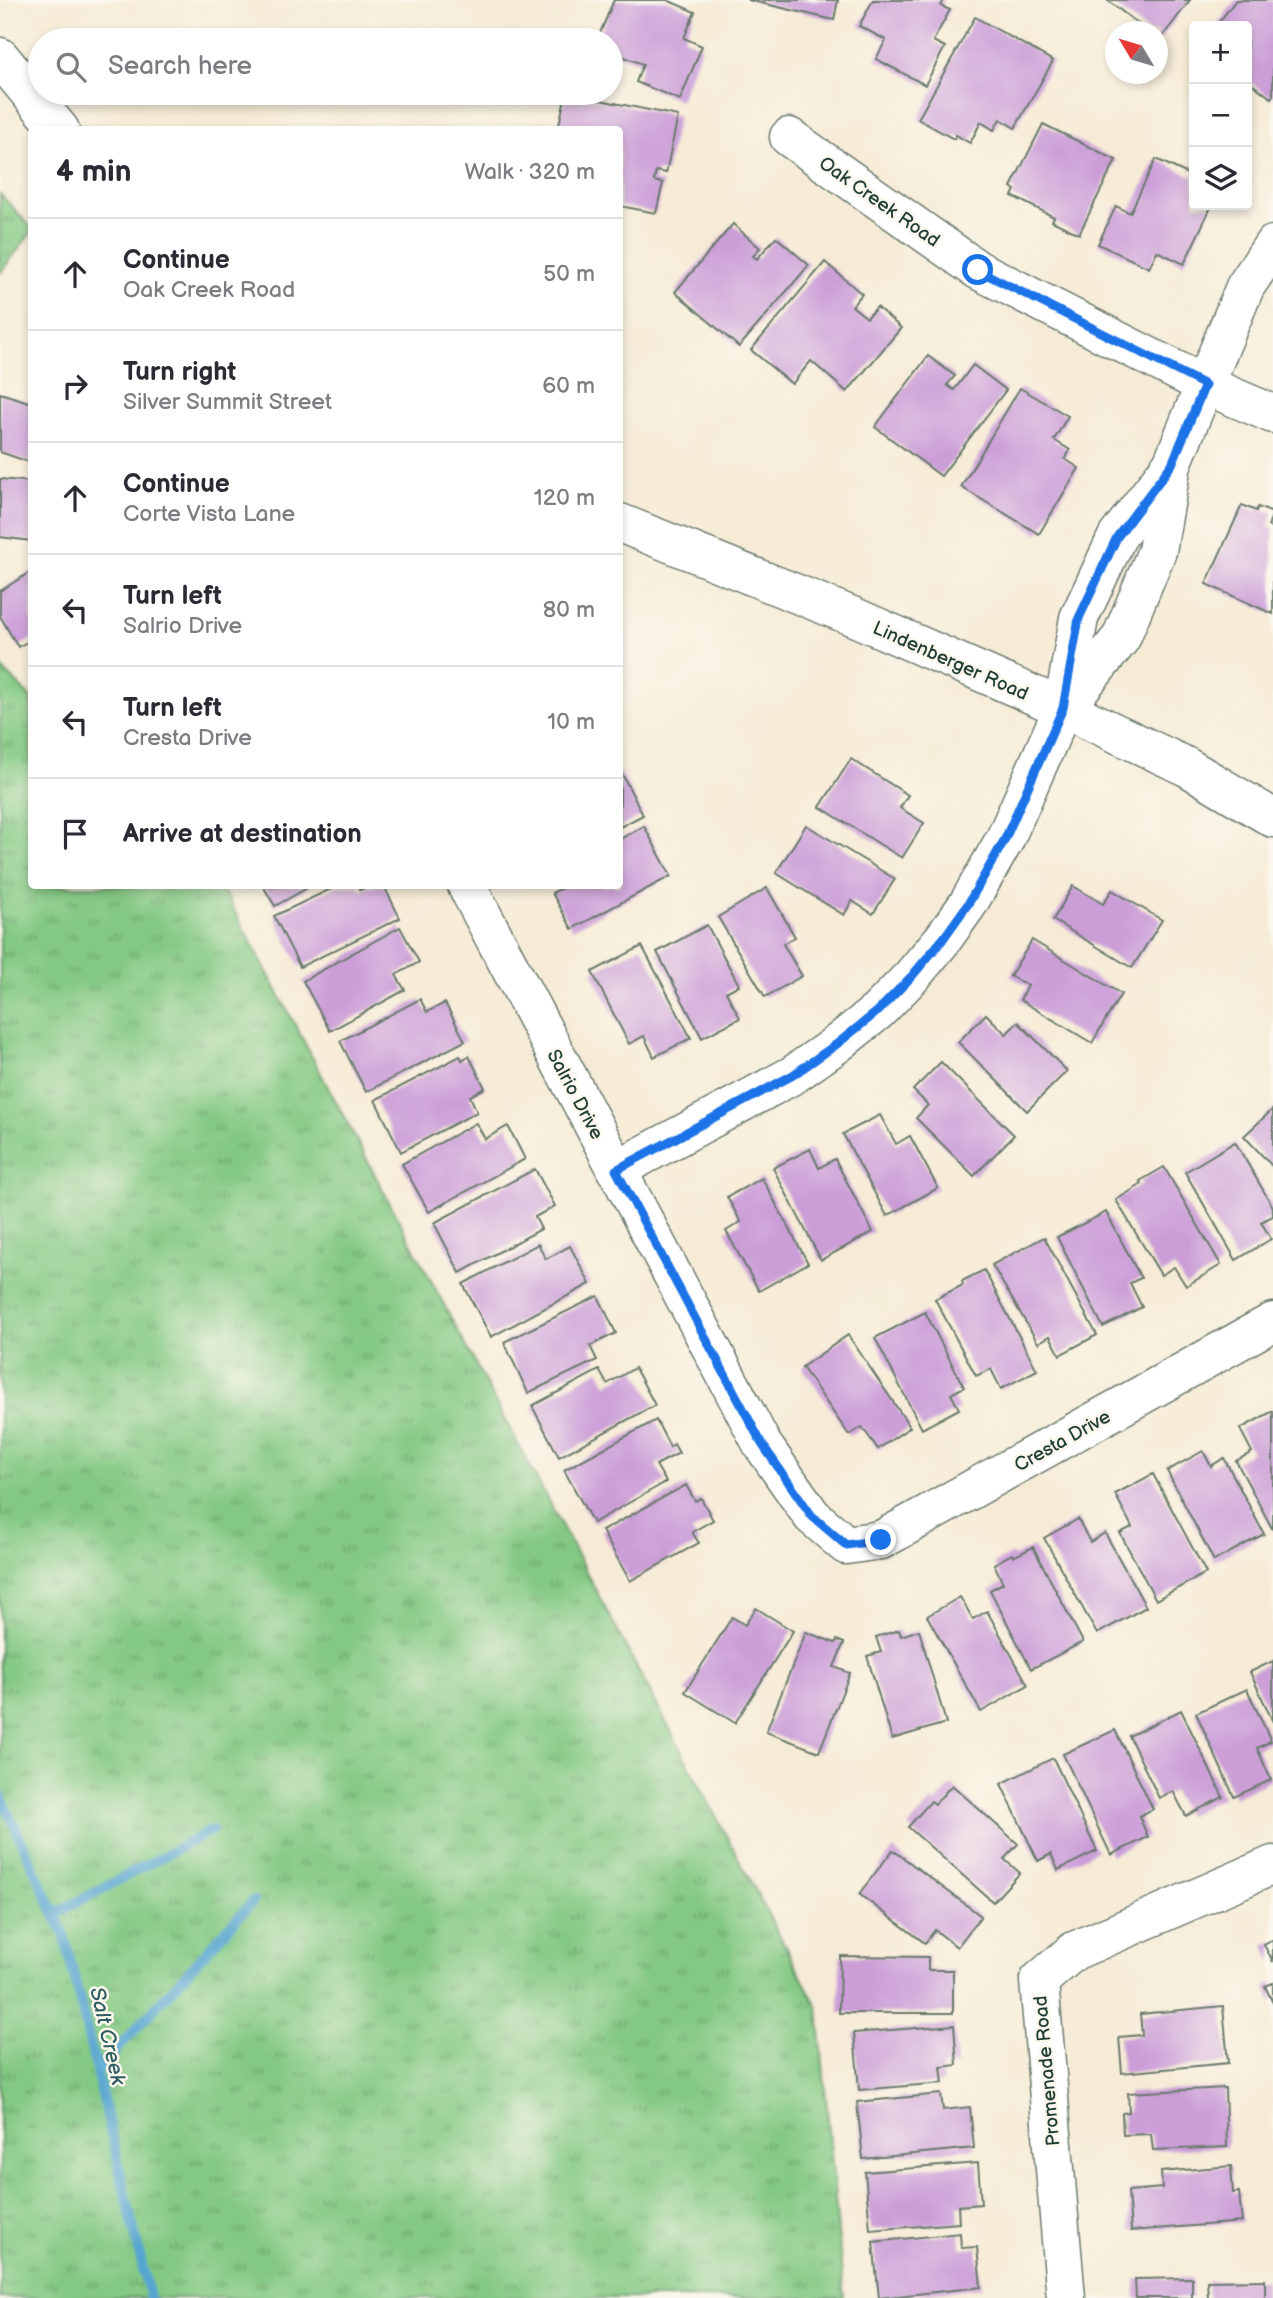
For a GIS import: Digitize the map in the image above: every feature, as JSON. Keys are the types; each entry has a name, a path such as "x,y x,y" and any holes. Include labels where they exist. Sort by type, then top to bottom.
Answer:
{"street":[{"path":"0,57 28,91"},
{"path":"39,105 57,126"},
{"name":"Oak Creek Road","path":"789,137 978,270 1205,385 1273,414"},
{"path":"616,1170 793,1075 837,1044 878,1011 912,976 968,904 1005,839 1063,708 1121,638 1157,551 1172,464 1245,286 1273,245"},
{"name":"Lindenberger Road","path":"623,524 852,616 1063,708 1187,767 1273,818"},
{"name":"Salrio Drive","path":"469,889 762,1444 812,1516 846,1545"},
{"name":"Cresta Drive","path":"846,1545 881,1540 1273,1322"},
{"name":"Promenade Road","path":"1066,2298 1039,1981 1073,1951 1273,1865"}],"green space":[{"path":"0,194 28,224 28,237 0,273"},
{"path":"0,666 28,695 28,889 220,889 226,895 818,2008 844,2298 0,2298"}],"building":[{"path":"614,0 667,0 695,12 684,38 702,46 680,100 636,82 643,64 623,56 623,28 602,28"},
{"path":"748,0 838,0 834,20"},
{"path":"873,0 944,0 941,6 950,10 933,41 945,47 925,85 876,59 886,40 859,26"},
{"path":"1107,0 1190,0 1168,29 1168,21 1135,21"},
{"path":"1236,0 1273,0 1271,98 1252,84 1252,21 1220,21"},
{"path":"975,17 1053,61 1015,128 1000,119 994,130 981,122 970,143 956,135 954,139 918,119"},
{"path":"563,105 623,105 678,116 666,173 656,171 654,181 663,183 656,213 623,207 623,126 559,126"},
{"path":"1043,124 1116,160 1079,234 1052,221 1054,217 1012,196 1015,190 1011,187"},
{"path":"1156,159 1189,175 1189,210 1210,210 1184,264 1157,251 1149,268 1098,244 1116,206 1130,213"},
{"path":"733,224 760,248 753,256 757,259 776,237 809,265 739,347 675,292"},
{"path":"825,262 862,294 852,306 867,318 877,307 901,328 847,392 811,361 792,384 751,350"},
{"path":"928,356 955,376 947,385 954,390 973,365 1006,390 941,476 875,427"},
{"path":"1020,388 1068,416 1054,440 1070,450 1065,459 1079,468 1039,534 961,487"},
{"path":"0,393 28,402 28,462 0,452"},
{"path":"0,479 28,482 28,540 0,537"},
{"path":"1242,505 1256,511 1258,507 1273,513 1268,526 1273,528 1273,614 1206,584"},
{"path":"28,574 28,641 18,647 0,616 0,591"},
{"path":"851,759 908,795 900,808 924,823 902,858 820,807"},
{"path":"623,776 643,815 623,825"},
{"path":"806,825 895,879 873,914 852,901 844,915 776,873"},
{"path":"644,826 671,876 572,929 552,893 560,889 623,889 623,837"},
{"path":"1073,886 1103,904 1112,890 1162,920 1132,968 1053,920"},
{"path":"767,888 795,937 783,944 802,976 765,997 718,917"},
{"path":"265,889 306,889 275,906"},
{"path":"331,889 386,889 400,918 300,967 274,916"},
{"path":"707,925 739,985 726,992 740,1018 702,1038 657,952"},
{"path":"400,927 419,962 396,975 405,990 330,1031 303,981"},
{"path":"1032,940 1121,994 1092,1043 1020,1000 1028,986 1010,976"},
{"path":"642,946 691,1038 654,1057 644,1036 629,1044 592,972"},
{"path":"420,999 427,1012 445,1003 465,1041 366,1092 340,1041"},
{"path":"986,1014 1006,1034 1018,1022 1067,1071 1027,1111 958,1042"},
{"path":"460,1056 462,1060 469,1056 485,1088 470,1096 477,1112 401,1152 375,1100"},
{"path":"941,1062 1014,1135 974,1176 916,1118 928,1105 913,1090"},
{"path":"1273,1109 1273,1167 1244,1136"},
{"path":"880,1115 896,1144 910,1136 938,1188 887,1216 843,1134"},
{"path":"476,1123 485,1139 508,1126 525,1159 429,1212 402,1164"},
{"path":"1235,1142 1273,1207 1273,1216 1261,1222 1271,1239 1236,1260 1185,1172"},
{"path":"810,1149 819,1168 835,1159 873,1232 821,1260 773,1168"},
{"path":"1164,1167 1221,1265 1186,1286 1174,1267 1161,1275 1116,1200"},
{"path":"535,1169 555,1206 535,1217 541,1229 460,1273 434,1223"},
{"path":"762,1178 808,1263 759,1291 726,1231 741,1222 727,1197"},
{"path":"1106,1212 1141,1278 1130,1283 1142,1307 1103,1327 1057,1237"},
{"path":"1044,1237 1097,1335 1060,1355 1050,1336 1038,1343 992,1265"},
{"path":"538,1244 546,1259 570,1246 590,1284 491,1337 463,1284"},
{"path":"984,1270 1037,1370 1001,1389 991,1369 976,1376 935,1299 963,1285 962,1281"},
{"path":"598,1296 616,1333 590,1346 597,1360 528,1393 504,1342"},
{"path":"925,1312 964,1387 951,1394 959,1409 922,1429 875,1338"},
{"path":"848,1335 910,1427 878,1449 862,1427 849,1435 802,1367"},
{"path":"635,1368 655,1405 559,1457 532,1406 599,1370 607,1384"},
{"path":"1273,1411 1273,1530 1236,1461 1252,1452 1240,1429"},
{"path":"656,1420 670,1447 674,1444 679,1453 656,1465 666,1482 593,1523 564,1470"},
{"path":"1203,1451 1211,1466 1224,1458 1264,1534 1214,1561 1167,1471"},
{"path":"1153,1474 1206,1573 1156,1600 1120,1533 1132,1527 1115,1494"},
{"path":"686,1485 695,1501 701,1498 713,1520 692,1532 699,1543 630,1581 602,1531"},
{"path":"1078,1519 1090,1542 1105,1533 1146,1607 1097,1634 1044,1538"},
{"path":"1033,1547 1083,1642 1031,1669 990,1590 1003,1583 994,1564"},
{"path":"960,1597 973,1619 987,1611 1028,1685 981,1712 927,1616"},
{"path":"756,1608 793,1631 735,1723 685,1692 732,1617 745,1625"},
{"path":"899,1630 901,1636 919,1630 946,1723 892,1739 867,1656 881,1652 876,1637"},
{"path":"806,1632 835,1643 837,1640 844,1643 834,1667 850,1673 819,1752 766,1732"},
{"path":"1273,1661 1273,1722 1250,1672"},
{"path":"1247,1689 1271,1741 1257,1748 1271,1780 1234,1797 1196,1713"},
{"path":"1181,1710 1223,1797 1186,1816 1173,1791 1159,1798 1129,1736"},
{"path":"1115,1730 1153,1809 1139,1816 1148,1837 1111,1855 1063,1754"},
{"path":"1053,1758 1097,1851 1058,1870 1051,1854 1038,1861 1001,1784"},
{"path":"952,1785 1018,1844 1004,1859 1020,1873 993,1902 908,1827 931,1801 935,1804"},
{"path":"893,1850 981,1916 957,1947 935,1930 925,1943 859,1894"},
{"path":"1273,1940 1273,1962 1264,1945"},
{"path":"840,1956 928,1957 928,1970 953,1970 953,2013 839,2013"},
{"path":"1273,1983 1273,2003 1265,1986"},
{"path":"1223,2006 1228,2063 1122,2073 1119,2037 1142,2035 1140,2014"},
{"path":"954,2025 957,2065 941,2067 943,2083 859,2090 854,2033"},
{"path":"1225,2088 1227,2147 1153,2150 1151,2134 1123,2135 1122,2113 1129,2112 1128,2093"},
{"path":"941,2094 943,2110 970,2107 974,2148 863,2159 857,2102"},
{"path":"978,2163 981,2204 958,2206 959,2223 870,2230 865,2172"},
{"path":"1231,2166 1233,2193 1239,2192 1242,2222 1131,2231 1128,2191 1162,2188 1161,2172"},
{"path":"960,2233 961,2248 977,2247 981,2287 879,2298 873,2242"},
{"path":"1192,2278 1192,2298 1136,2298 1135,2279"},
{"path":"1265,2280 1265,2298 1208,2298 1207,2281"}],"waterway":[{"name":"Salt Creek","path":"0,1794 64,1934 150,2298"},
{"path":"55,1914 212,1830"},
{"path":"97,2071 253,1901"}],"route":[{"path":"881,1540 846,1545 812,1516 762,1444 616,1170 793,1075 837,1044 878,1011 943,939 968,904 1005,839 1063,708 1079,618 1117,537 1172,464 1205,385 978,270"}]}
